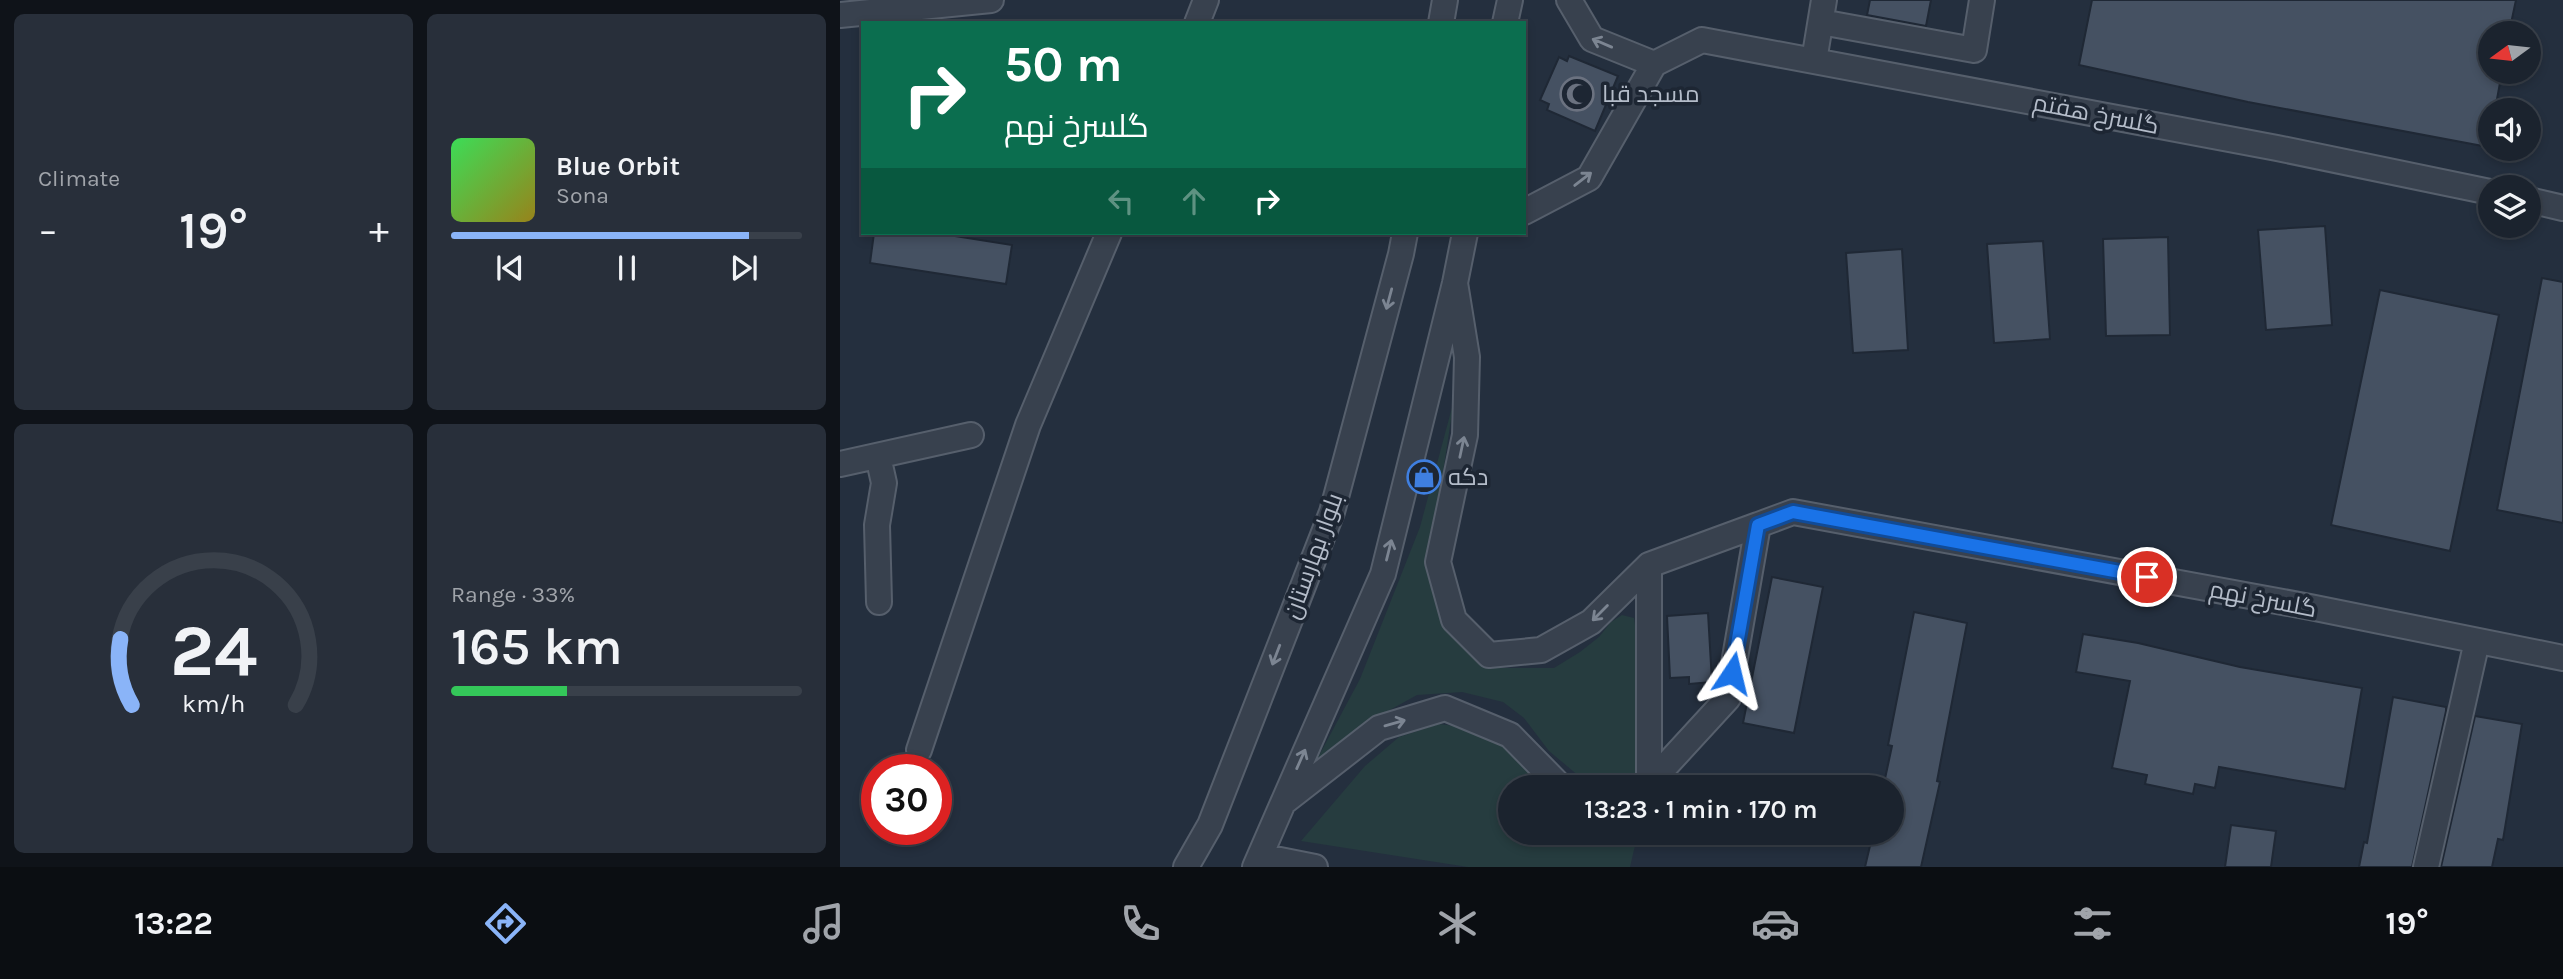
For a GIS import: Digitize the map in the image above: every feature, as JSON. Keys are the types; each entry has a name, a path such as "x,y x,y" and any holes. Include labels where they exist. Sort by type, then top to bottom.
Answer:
{"street":[{"path":"840,15 991,0"},
{"path":"1197,21 1206,0"},
{"path":"1441,21 1445,0"},
{"path":"1506,21 1510,0"},
{"path":"1526,211 1589,178 1654,64 1592,39 1569,0"},
{"path":"1814,61 1822,11 1973,50 1982,0"},
{"name":"گلسرخ هفتم","path":"1654,64 1702,40 2277,148 2478,190"},
{"path":"2541,203 2563,208"},
{"path":"919,750 1028,425 1108,235"},
{"name":"بلوار بهارستان","path":"1186,867 1210,825 1332,512 1405,235"},
{"path":"1314,867 1258,862 1383,574 1464,239"},
{"path":"1455,283 1467,357 1465,435 1438,562 1454,620 1489,655 1541,650 1591,622 1649,565"},
{"path":"840,464 971,435"},
{"path":"878,456 884,483 877,525 879,602"},
{"name":"گلسرخ نهم","path":"1649,565 1793,512 2296,605 2563,658"},
{"path":"1657,775 1728,698 1758,525"},
{"path":"1647,775 1649,565"},
{"path":"2426,867 2477,641"},
{"path":"1281,805 1379,728 1445,708 1510,735 1549,775"}],"green space":[{"path":"1454,400 1429,564 1478,660 1499,668 1554,668 1580,652 1622,615 1634,618 1636,775 1578,775 1549,751 1524,718 1503,702 1462,692 1417,695 1388,711 1314,765 1360,679 1420,527"},
{"path":"1439,724 1471,728 1500,744 1532,775 1498,775 1498,845 1635,845 1630,867 1468,867 1301,841 1365,766 1399,737"}],"building":[{"path":"1870,0 1931,0 1926,26 1867,15"},
{"path":"2092,0 2516,0 2512,21 2478,21 2478,84 2500,84 2497,98 2478,98 2478,145 2248,102 2079,65"},
{"name":"مسجد قبا","path":"1569,56 1618,76 1595,131 1547,110 1549,104 1540,100 1559,57 1567,61"},
{"path":"2325,226 2332,325 2266,330 2258,230"},
{"path":"874,235 949,235 1012,245 1006,284 870,263"},
{"path":"2168,237 2170,335 2106,336 2103,239"},
{"path":"2043,241 2050,339 1994,343 1987,244"},
{"path":"1902,249 1908,350 1853,353 1846,253"},
{"path":"2542,278 2563,282 2563,523 2497,510"},
{"path":"2380,290 2499,315 2450,551 2331,525"},
{"path":"1772,577 1823,587 1794,733 1743,723"},
{"path":"1914,612 1967,623 1937,781 1940,782 1921,867 1865,867 1870,845 1904,845 1904,775 1886,775 1892,746 1888,745"},
{"path":"1708,613 1712,682 1689,684 1689,677 1670,678 1667,616"},
{"path":"2083,634 2138,643 2240,667 2362,688 2345,789 2219,767 2215,788 2195,784 2193,794 2145,784 2147,775 2112,768 2130,681 2076,672"},
{"path":"2393,697 2446,707 2446,711 2412,867 2359,867 2364,842 2367,843"},
{"path":"2475,716 2522,724 2503,840 2498,839 2492,867 2441,867"},
{"path":"2231,825 2276,831 2271,867 2225,867"}],"place":[{"name":"مسجد قبا","path":"1577,94"},
{"name":"دکه","path":"1424,477"}],"route":[{"path":"1732,673 1758,525 1793,512 2147,577"}]}
